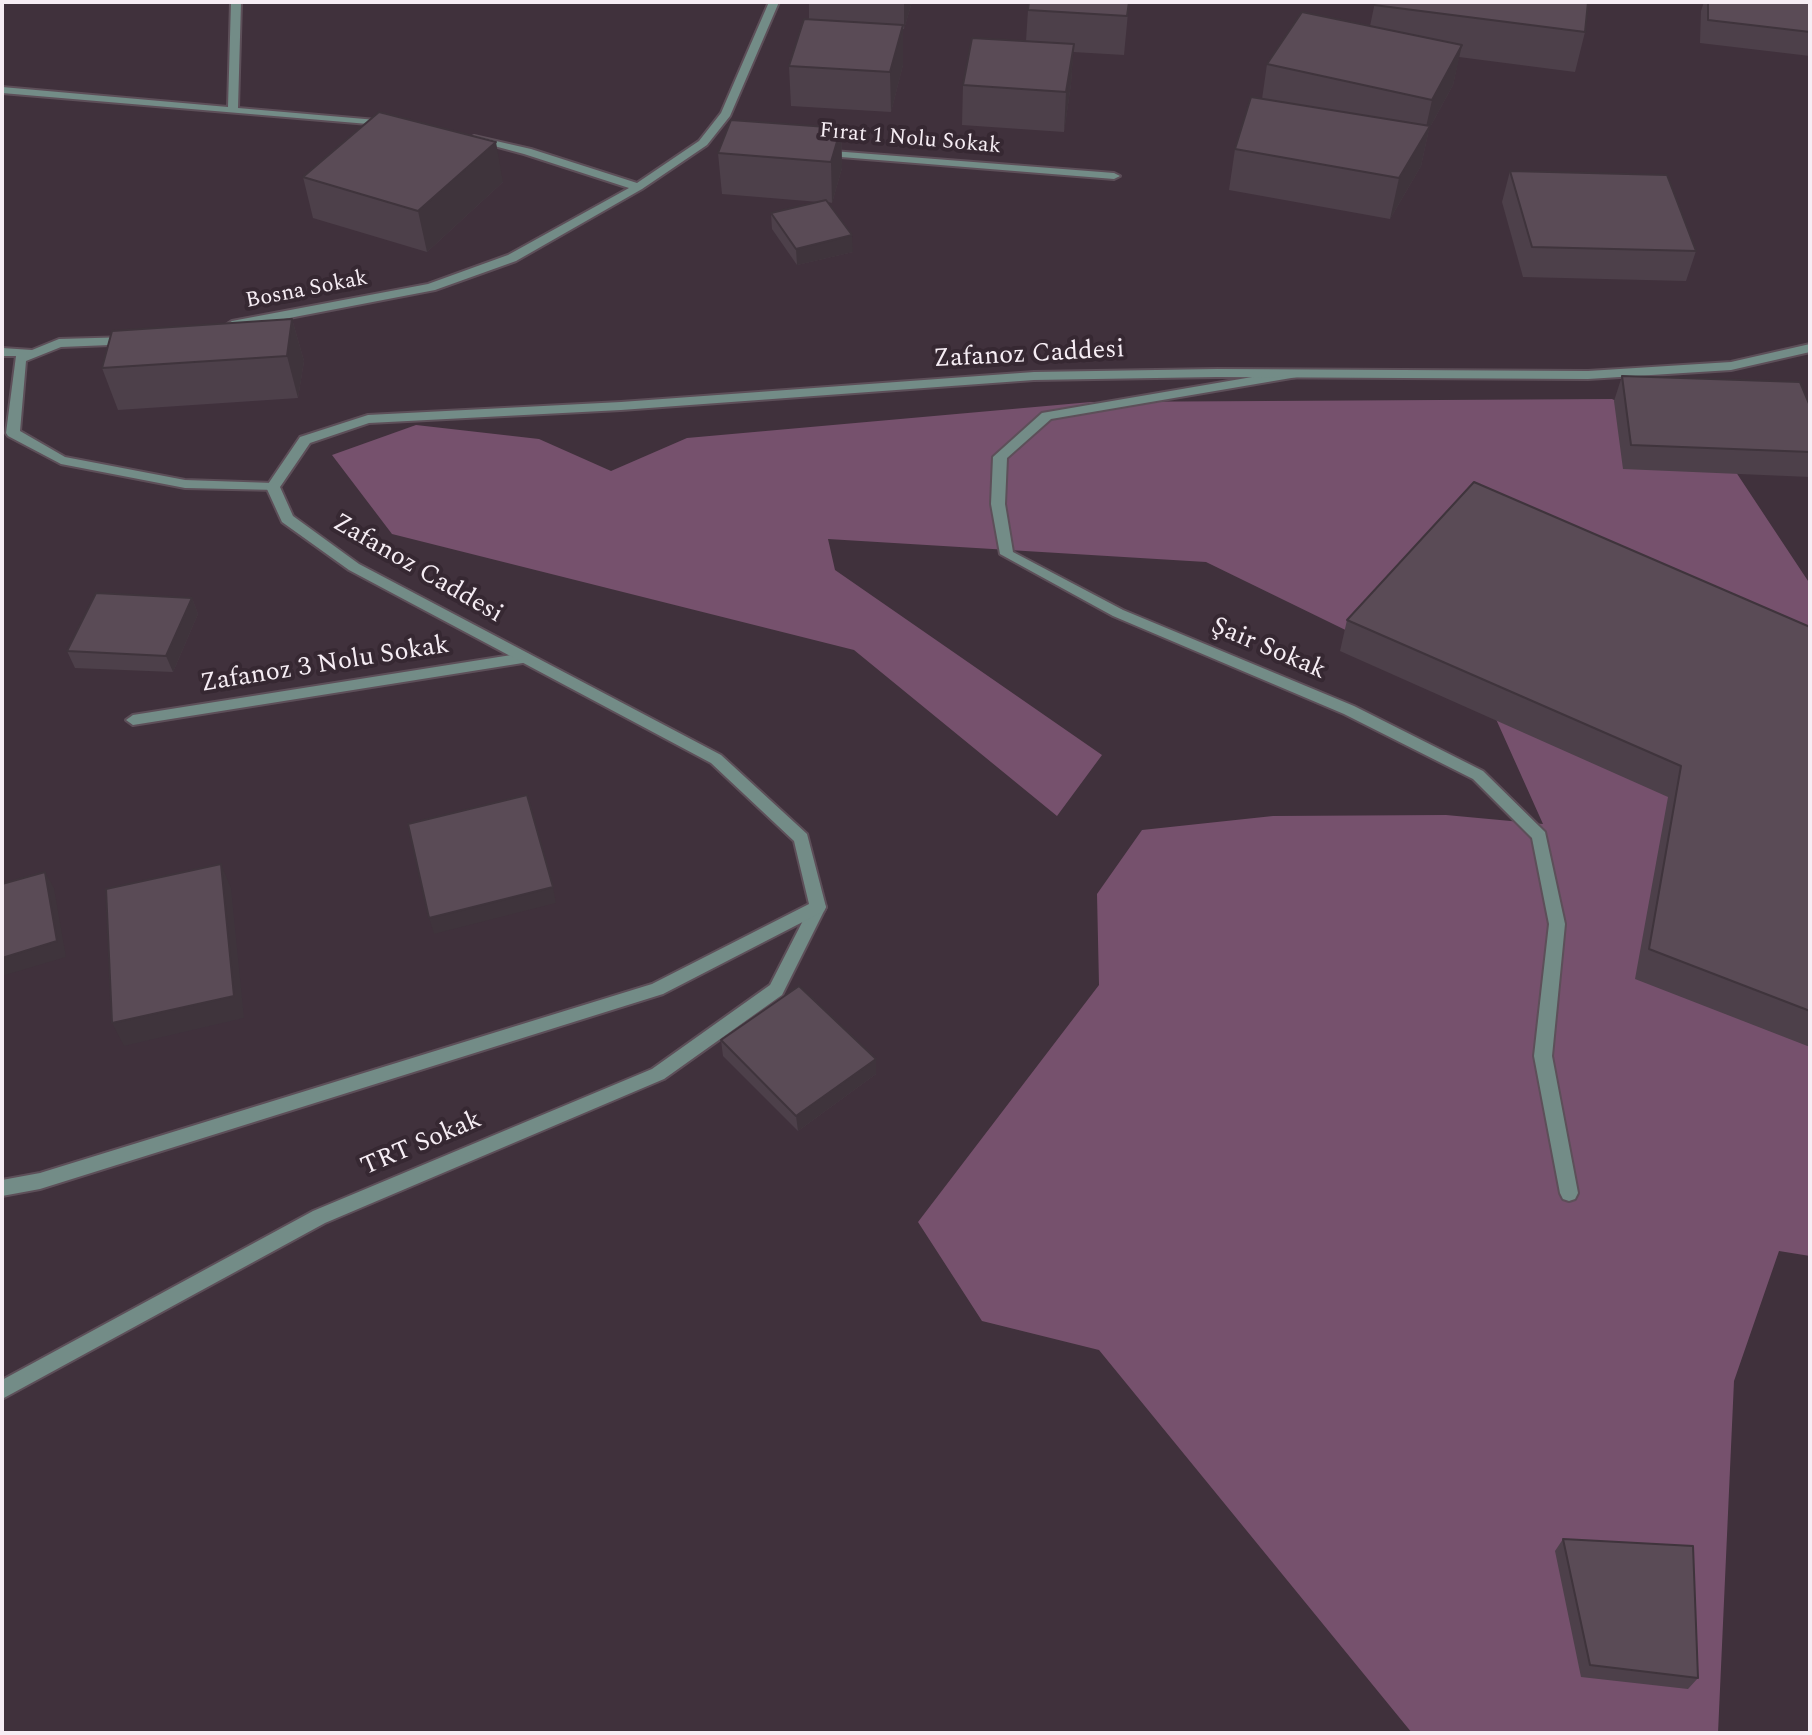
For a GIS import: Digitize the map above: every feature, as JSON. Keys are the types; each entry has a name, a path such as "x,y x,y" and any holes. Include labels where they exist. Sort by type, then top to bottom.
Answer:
{"street":[{"path":"233,111 236,2"},
{"name":"Bosna Sokak","path":"211,328 289,317 431,287 512,258 638,187 703,143 726,114 774,2"},
{"path":"2,90 395,125"},
{"path":"456,134 527,151 638,187"},
{"path":"703,143 718,144"},
{"name":"Fırat 1 Nolu Sokak","path":"813,152 1114,176"},
{"path":"150,338 59,343 20,359 13,433 61,460 185,484 273,487"},
{"name":"Zafanoz Caddesi","path":"818,907 801,838 716,759 354,567 287,519 273,487 305,440 368,419 621,406 1034,376 1295,373 1588,375 1731,366 1810,348"},
{"path":"2,352 36,353"},
{"name":"Şair Sokak","path":"1295,373 1047,416 1000,457 998,504 1007,554 1118,613 1349,710 1478,775 1539,836 1557,924 1543,1056 1569,1193"},
{"name":"Zafanoz 3 Nolu Sokak","path":"133,720 524,658"},
{"path":"2,1188 40,1181 657,989 818,907"},
{"name":"TRT Sokak","path":"2,1390 319,1217 658,1074 776,990 818,907"},
{"path":"2,1199 40,1181"}],"shaded area":[{"path":"1612,399 1722,451 1810,584 1810,1256 1779,1251 1734,1381 1718,1733 1412,1733 1099,1350 982,1321 918,1222 1099,985 1097,894 1142,830 1273,816 1446,815 1543,824 1487,699 1206,562 828,539 835,570 1102,755 1057,816 854,650 392,534 332,455 416,425 539,439 611,471 687,438 1091,402"}],"building":[{"path":"1029,2 1129,2 1127,16 1028,10"},
{"path":"1375,2 1588,2 1585,32 1374,5"},
{"path":"1708,2 1810,2 1810,32 1708,20"},
{"path":"1302,12 1462,45 1432,100 1267,64"},
{"path":"804,19 903,25 890,72 789,66"},
{"path":"972,38 1074,44 1066,92 963,85"},
{"path":"1251,97 1430,126 1399,178 1235,149"},
{"path":"379,112 496,142 418,211 303,177"},
{"path":"731,120 841,128 831,162 718,153"},
{"path":"1510,171 1667,175 1696,251 1532,247"},
{"path":"826,200 852,235 796,249 771,213"},
{"path":"292,319 287,356 102,368 112,331"},
{"path":"1622,376 1800,382 1810,406 1810,452 1631,445"},
{"path":"1474,482 1810,627 1810,1011 1649,949 1681,766 1347,620"},
{"path":"96,593 192,598 166,656 67,651"},
{"path":"527,795 553,887 429,918 408,824"},
{"path":"221,864 234,996 112,1023 106,889"},
{"path":"45,872 57,941 2,958 2,884"},
{"path":"799,986 876,1059 796,1116 721,1040"},
{"path":"1563,1539 1693,1546 1698,1678 1590,1665"}]}
